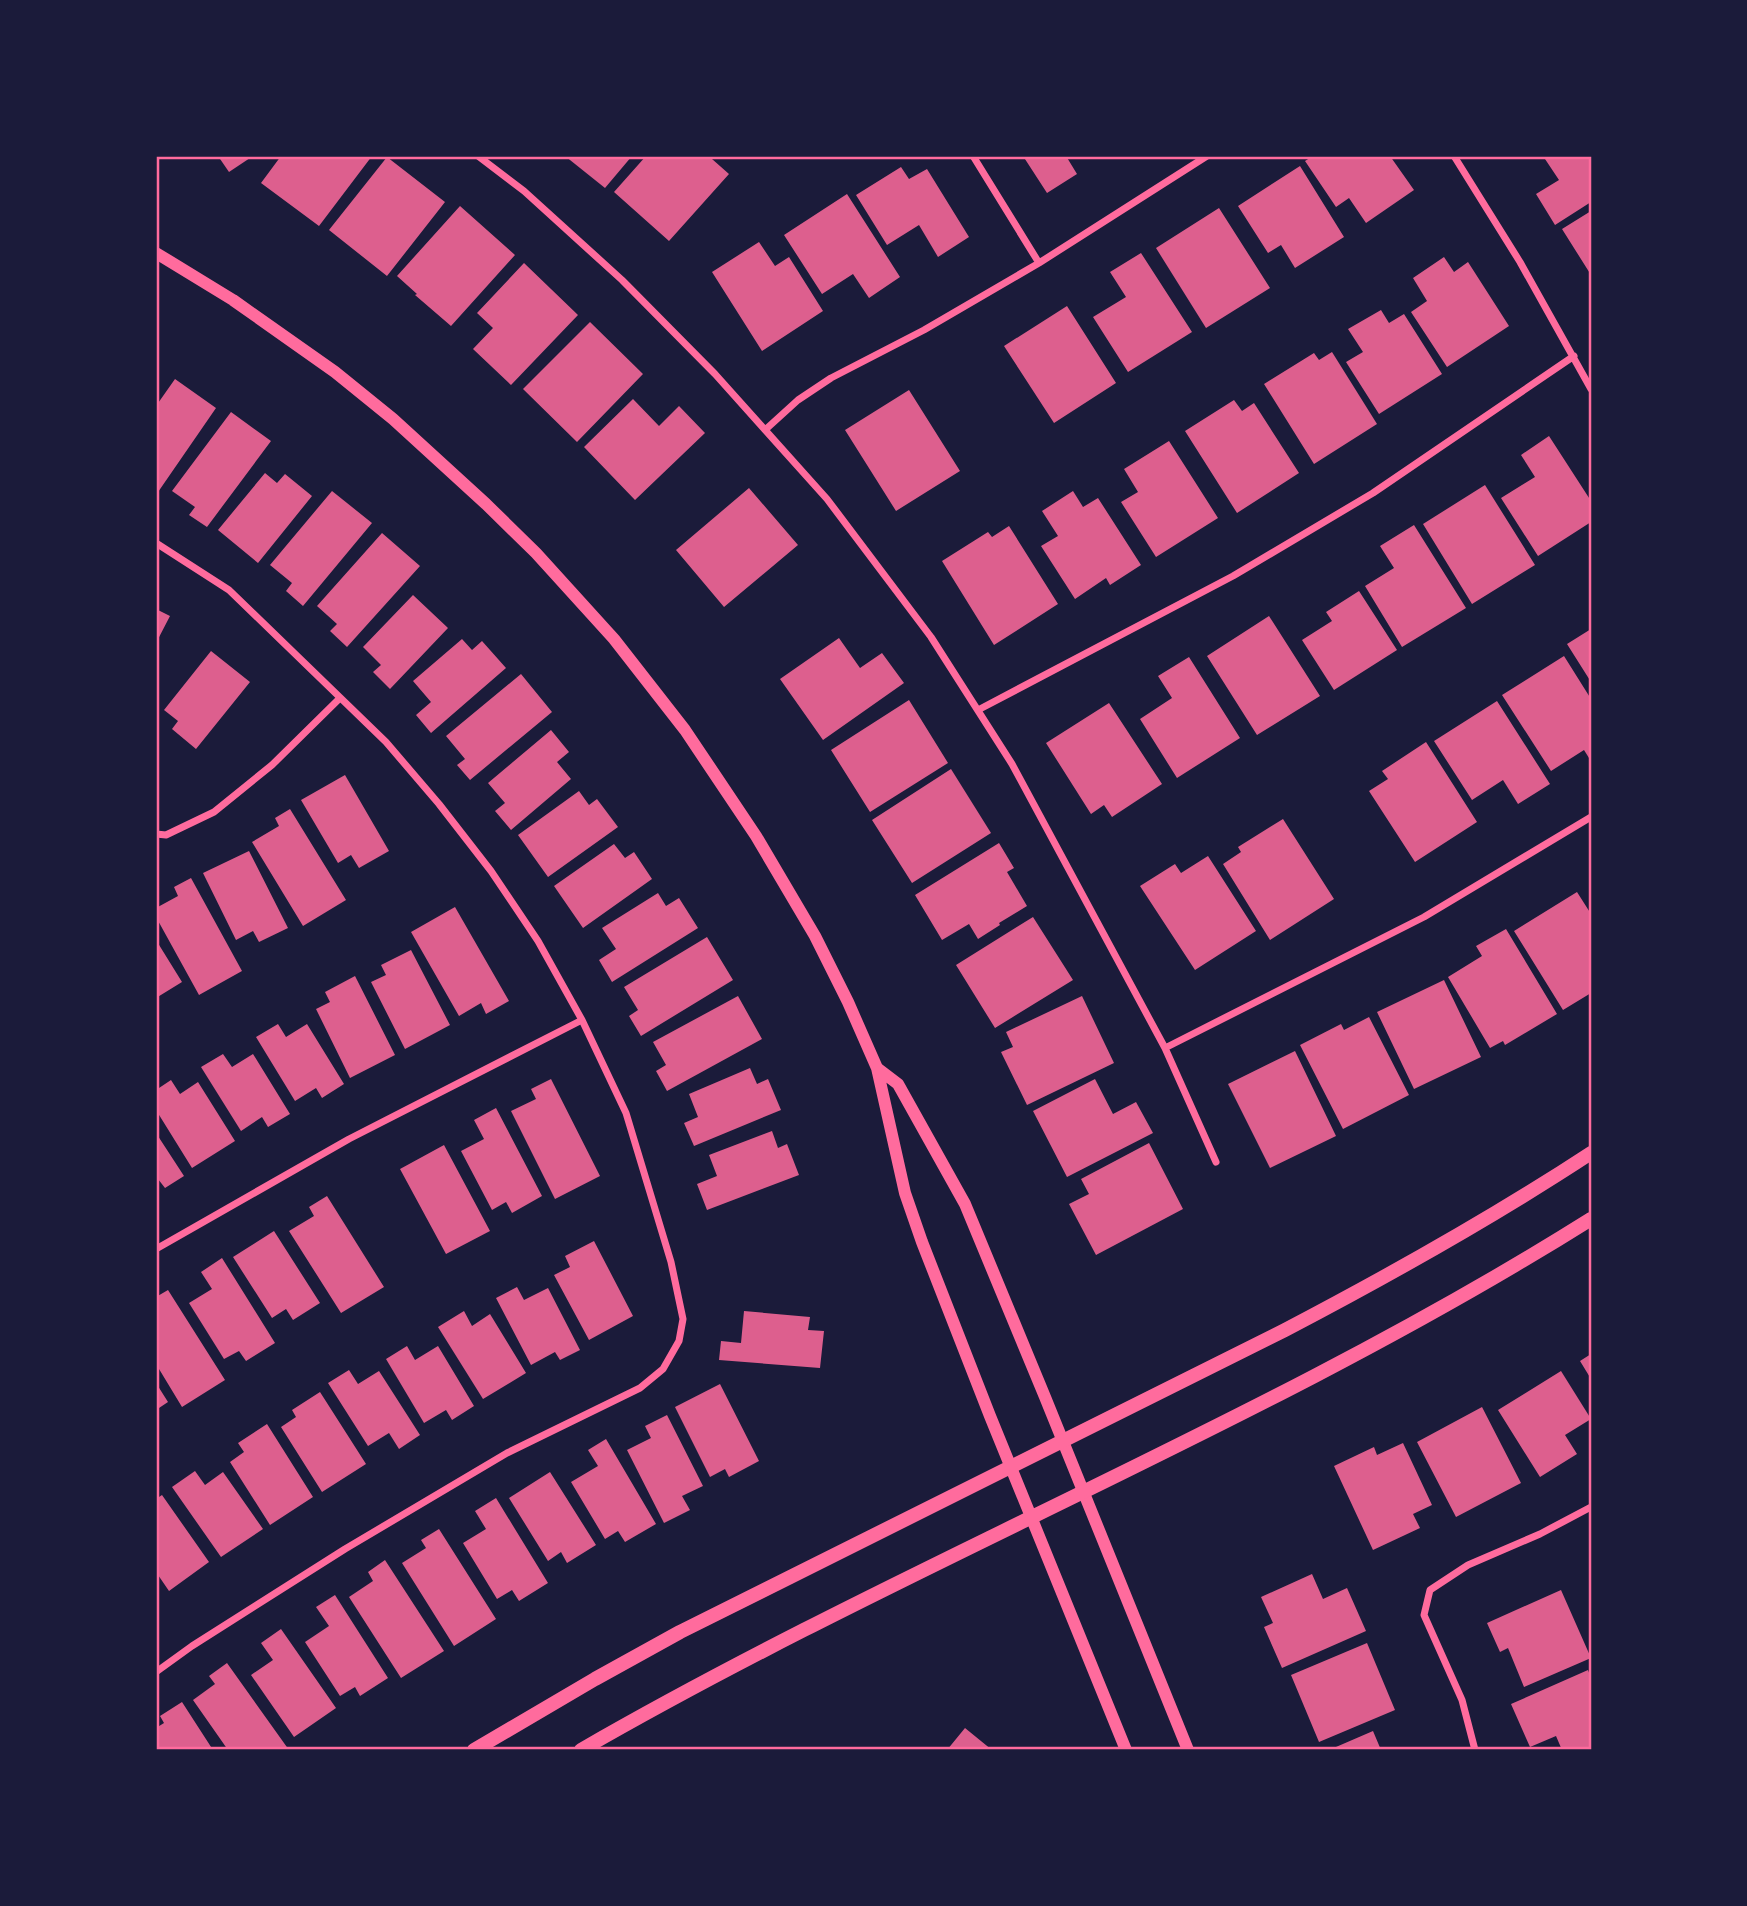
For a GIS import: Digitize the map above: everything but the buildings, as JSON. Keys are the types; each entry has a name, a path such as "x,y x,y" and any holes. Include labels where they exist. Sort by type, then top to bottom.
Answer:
{"main road":[{"path":"474,1750 680,1632 1285,1330 1419,1258 1591,1153"},
{"path":"581,1750 766,1650 1371,1347 1464,1296 1591,1219"}],"street":[{"path":"478,156 524,191 634,290 715,374 827,499 931,637 1012,764 1166,1048 1216,1163"},
{"path":"973,156 1039,263"},
{"path":"765,430 798,400 831,378 924,330 1039,263 1207,156"},
{"path":"1454,156 1520,261 1591,389"},
{"path":"156,253 233,300 335,372 393,419 486,503 536,553 614,639 685,730 749,825 815,936 849,1002 877,1068 905,1194 922,1242 1126,1750"},
{"path":"978,710 1233,576 1373,493 1574,356"},
{"path":"156,542 229,590 386,742 491,871 538,941 582,1020 626,1113 671,1262 683,1319 679,1341 663,1369 640,1388 507,1453 345,1549 192,1646 156,1672"},
{"path":"156,834 166,835 214,812 272,765 340,698"},
{"path":"1166,1048 1424,917 1591,817"},
{"path":"156,1249 349,1139 582,1020"},
{"path":"877,1068 898,1084 965,1204 1188,1750"},
{"path":"1475,1750 1462,1700 1424,1615 1430,1590 1468,1565 1540,1534 1591,1507"}]}
